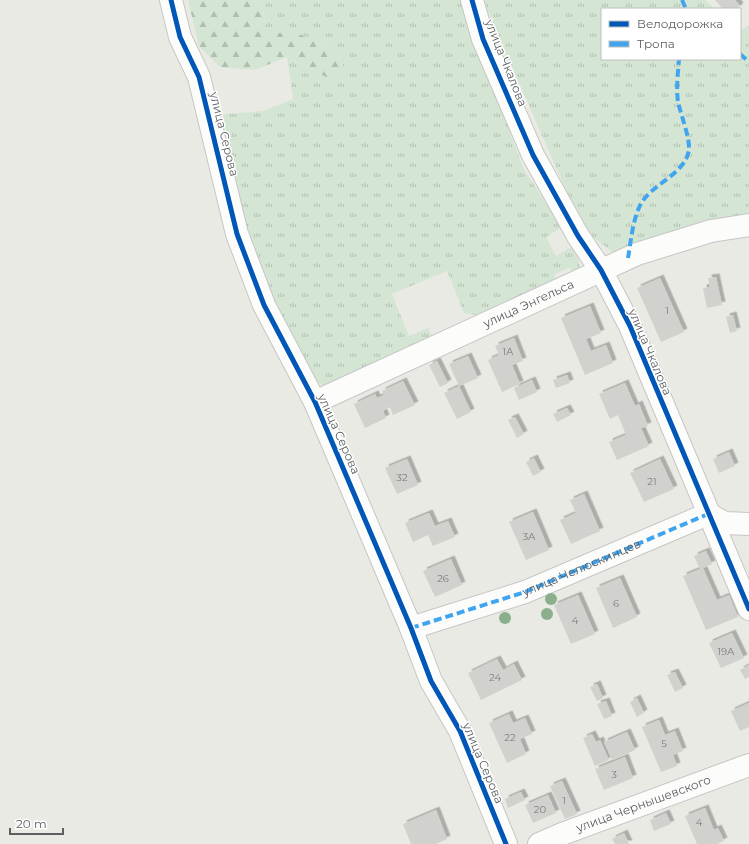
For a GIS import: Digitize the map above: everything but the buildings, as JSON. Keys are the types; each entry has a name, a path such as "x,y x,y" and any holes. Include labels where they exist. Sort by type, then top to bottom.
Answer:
{"street":[{"name":"улица Серова","path":"171,0 180,37 200,77 237,234 264,305 315,402 411,628 431,681 460,731 506,844"},
{"name":"улица Чкалова","path":"472,0 483,39 533,155 578,236 601,270 630,326 749,609"},
{"name":"улица Энгельса","path":"315,402 637,254 711,231 749,225"},
{"path":"708,514 725,523 749,524"},
{"name":"улица Челюскинцев","path":"411,628 525,592 708,514"},
{"name":"улица Чернышевского","path":"539,844 562,834 749,765"}],"green space":[{"path":"188,0 261,0 267,32 301,35 332,49 345,68 330,79 287,57 255,70 220,67 199,46"},
{"path":"261,0 460,0 524,170 562,227 546,237 556,256 573,246 579,261 580,271 573,275 570,267 554,275 559,283 488,317 464,313 447,271 392,294 409,336 428,328 433,339 326,387 308,377 261,275 216,115 263,111 293,99 287,57 330,79 332,49 301,35 267,32"},
{"path":"484,0 705,0 714,8 601,8 601,60 741,60 741,30 749,26 749,220 723,223 613,253 587,232 562,181 487,10"}],"marked path":[{"path":"682,0 686,8"},
{"path":"741,55 749,62"},
{"path":"628,258 634,221 642,202 647,195 682,166 689,150 687,133 678,102 677,86 679,60"},
{"path":"411,628 525,592 708,514"}],"cycle path":[{"path":"171,0 180,37 199,77 237,234 264,305 315,402 411,628 431,681 460,731 506,844"},
{"path":"472,0 483,39 533,155 578,236 601,270 630,326 749,609"}]}
